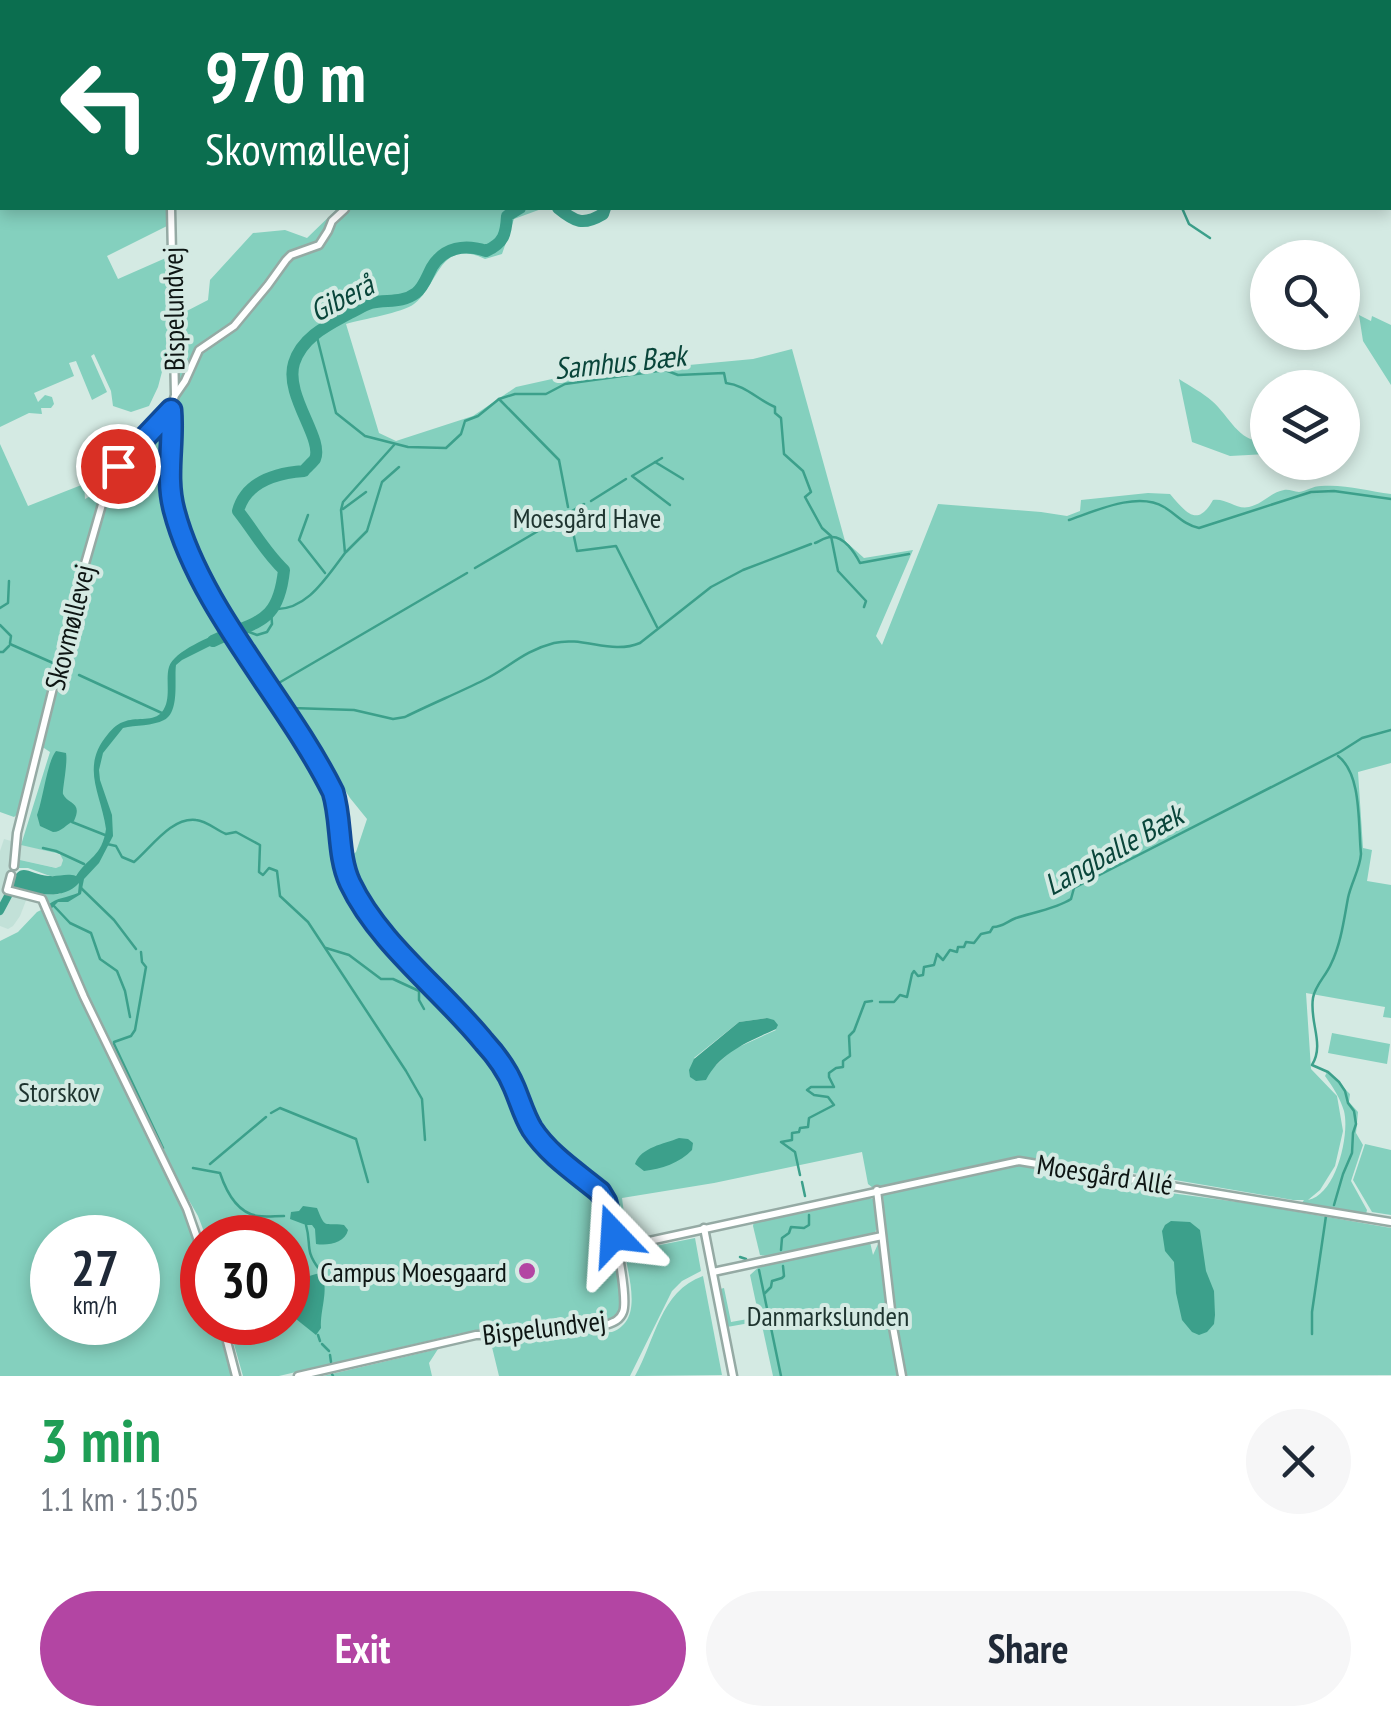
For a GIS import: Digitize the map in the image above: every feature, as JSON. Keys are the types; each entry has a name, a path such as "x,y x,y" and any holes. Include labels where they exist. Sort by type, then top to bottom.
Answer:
{"street":[{"name":"Bispelundvej","path":"171,210 175,395 171,410 169,488 195,565 333,792 343,860 357,897 409,962 439,990 499,1060 513,1083 529,1126 540,1140 600,1192 606,1202 626,1297 622,1314 606,1325 524,1334 476,1334 298,1376"},
{"path":"175,395 198,350 234,326 290,255 319,244 332,221 344,210"},
{"name":"Skovmøllevej","path":"171,410 109,480 76,594 17,833 7,890 39,897 43,902 188,1215"},
{"name":"Moesgård Allé","path":"616,1248 1019,1161 1391,1222"},
{"path":"877,1190 902,1376"},
{"path":"704,1228 733,1376"},
{"path":"713,1272 882,1236"},
{"path":"228,1345 236,1376"}],"shaded area":[{"path":"226,631 230,636 176,665 174,703 169,716 155,723 123,728 103,753 100,780 112,815 113,836 99,863 84,879 81,894 68,902 58,902 50,910 51,902 78,893 79,883 55,894 9,888 21,870 76,876 94,856 106,829 94,769 100,746 121,723 159,715 167,701 172,661 194,645"},
{"path":"56,751 66,753 63,794 77,810 74,821 53,832 40,826 37,815"},
{"path":"4,839 61,855 63,860 57,868 20,860 15,877 27,898 20,916 8,929 0,926 0,851"},
{"path":"774,1020 776,1029 727,1055 706,1080 690,1077 694,1059 739,1022"},
{"path":"679,1138 693,1143 692,1150 682,1158 644,1171 635,1164 648,1150"},
{"path":"303,1206 317,1208 326,1224 344,1225 348,1230 335,1243 316,1244 310,1215 291,1215"},
{"path":"1171,1221 1190,1222 1200,1230 1206,1271 1214,1291 1215,1315 1214,1324 1199,1335 1182,1320 1174,1262 1165,1251 1162,1231"},
{"path":"322,1273 324,1280 321,1328 316,1335 310,1330 310,1276"}],"green space":[{"path":"0,210 166,210 167,226 107,256 118,279 168,257 169,345 149,406 131,412 113,406 111,391 94,354 91,356 107,392 92,400 76,361 69,363 74,376 34,393 38,402 45,395 52,397 51,408 41,408 42,414 29,413 0,427"},
{"path":"336,210 539,210 514,219 502,254 485,259 458,254 442,266 414,304 346,324 379,433 396,441 473,416 516,387 561,377 753,359 792,349 845,541 864,558 913,550 876,636 882,645 938,504 1067,516 1080,511 1081,500 1148,493 1170,494 1186,511 1196,515 1202,514 1213,500 1249,507 1279,491 1299,492 1318,486 1391,494 1391,763 1358,772 1363,848 1372,850 1367,881 1391,885 1391,1018 1383,1017 1385,1007 1306,993 1311,1069 1337,1096 1343,1131 1335,1166 1320,1190 1308,1200 1326,1187 1343,1148 1344,1111 1336,1093 1325,1076 1327,1072 1350,1094 1349,1102 1358,1112 1356,1133 1363,1145 1351,1181 1366,1214 1301,1204 1304,1200 1040,1157 1042,1176 1253,1204 1391,1228 1391,1375 773,1376 761,1321 727,1327 720,1289 724,1288 731,1322 759,1317 750,1275 761,1265 870,1242 873,1255 878,1244 886,1241 883,1196 868,1184 862,1152 622,1198 626,1228 616,1230 603,1191 543,1137 507,1066 485,1035 392,939 360,896 346,860 356,852 367,819 304,726 299,725 215,595 186,535 176,486 179,315 208,300 210,280 253,233 285,230 307,238","holes":["767,1018 776,1030 732,1050 709,1072 694,1058 739,1022"]},
{"path":"1360,316 1371,321 1372,316 1391,325 1391,385 1363,341"},
{"path":"1179,379 1212,401 1250,438 1250,455 1230,456 1192,442"},
{"path":"164,427 164,487 195,581 327,793 336,865 352,897 494,1063 508,1085 526,1130 544,1153 598,1193 615,1253 622,1311 604,1323 462,1333 279,1376 243,1376 234,1345 310,1345 310,1215 197,1215 165,1159 42,895 60,894 76,876 50,876 18,868 20,860 56,868 63,860 60,854 21,845 50,752 41,746 108,490"},
{"path":"0,444 28,506 84,484 85,499 102,490 19,813 14,817 0,812"},
{"name":"Storskov","path":"43,909 184,1215 180,1215 180,1345 223,1345 231,1376 0,1376 0,941 18,932"},
{"path":"1332,1033 1390,1044 1387,1064 1328,1053"},
{"path":"1365,1144 1391,1150 1391,1215 1372,1212 1353,1180"},
{"path":"866,1197 874,1203 875,1233 772,1257 760,1255 754,1221"},
{"path":"695,1238 701,1271 672,1291 630,1376 499,1376 491,1343 496,1339 612,1332 622,1326 631,1308 625,1252"},
{"path":"703,1276 722,1375 635,1376 668,1305 689,1283"},
{"path":"438,1349 429,1363 432,1376 323,1376"}],"waterway":[{"name":"Giberå","path":"213,641 262,619 270,612 281,588 284,570 238,511 255,486 273,477 304,471 315,459 314,440 292,375 303,346 325,327 366,305 405,299 416,293 437,260 449,251 486,251 497,245 503,237 507,216 517,210"},
{"name":"Giberå","path":"561,210 584,221 604,210"},
{"name":"Langballe Bæk","path":"1183,210 1189,224 1210,238"},
{"name":"Samhus Bæk","path":"316,333 336,413 365,436 408,447 446,448 461,434 465,421 499,399 515,394 546,394 565,384 665,370 678,375 724,373 726,383 775,407 781,418 784,454 803,471 811,492 805,497 822,528 831,536 838,571 866,601 864,607"},
{"path":"499,399 559,460 568,507"},
{"path":"272,609 305,599 345,553 343,502 394,445"},
{"path":"662,458 632,476 670,505"},
{"path":"655,462 683,479"},
{"path":"346,552 367,531 382,482 399,467"},
{"path":"591,501 626,479"},
{"path":"1069,520 1116,504 1142,501 1164,507 1199,528 1311,492 1334,491 1391,499"},
{"path":"343,509 366,492"},
{"path":"475,568 584,504"},
{"path":"569,513 577,551 616,546 657,627"},
{"path":"308,515 299,540 325,573"},
{"path":"815,543 836,537 845,542 860,563 909,554"},
{"path":"467,573 277,684 292,708 405,717 484,680 543,646 565,641 619,647 640,643 711,587 811,544"},
{"path":"0,608 8,603 9,581"},
{"path":"244,630 257,635 267,632 272,624 271,610"},
{"path":"0,625 11,636 10,643"},
{"path":"243,629 274,679"},
{"path":"10,644 53,663"},
{"path":"0,652 9,646"},
{"path":"79,675 164,714"},
{"name":"Langballe Bæk","path":"880,1002 894,1002 900,995 907,997 914,971 923,975 924,967 934,965 937,954 943,960 950,950 957,952 966,942 974,943 993,927 1066,902 1074,888 1362,738 1391,730"},
{"name":"Langballe Bæk","path":"1334,1205 1352,1153 1356,1124 1354,1111 1339,1082 1312,1065 1317,1049 1313,998 1337,948 1361,854 1355,787 1346,764 1338,756"},
{"path":"107,844 116,846 122,857 134,862 170,828 196,820 226,834 236,832 260,845 259,872 263,875 269,868 277,871 280,896 308,922 422,1099 425,1140"},
{"path":"72,822 105,835"},
{"path":"43,848 84,864"},
{"path":"81,888 114,920 136,949"},
{"path":"0,911 9,894"},
{"path":"54,906 70,923 91,933 100,959 117,971 130,1017"},
{"path":"326,948 349,955 381,979 393,979 419,991 424,1009"},
{"path":"141,952 146,967 135,1030 114,1044 163,1148"},
{"path":"800,1175 795,1152 781,1142 792,1140 792,1133 808,1127 809,1118 834,1105 828,1097 807,1090 834,1087 829,1073 843,1067 843,1061 850,1056 849,1036 865,1002 872,1001"},
{"path":"271,1113 280,1108 356,1139 368,1182"},
{"path":"210,1164 266,1117"},
{"path":"193,1168 220,1173 233,1200 244,1211 256,1215"},
{"path":"802,1182 805,1196"},
{"path":"781,1250 782,1238 791,1227 809,1225 809,1215"},
{"path":"1312,1334 1326,1216"},
{"path":"310,1252 319,1269"},
{"path":"740,1257 746,1259"},
{"path":"765,1293 772,1281 784,1276 783,1266"},
{"path":"759,1270 781,1376"},
{"path":"318,1335 320,1341"},
{"path":"322,1344 329,1351"},
{"path":"330,1355 331,1362"}],"place":[{"name":"Campus Moesgaard","path":"527,1271"}],"route":[{"path":"118,466 171,410 169,488 182,534 225,619 328,781 337,805 343,860 357,897 409,962 439,990 499,1060 513,1083 529,1126 540,1140 600,1192 614,1235"}],"park label":[{"name":"Moesgård Have","path":"587,517"},
{"name":"Danmarkslunden","path":"828,1315"}]}
